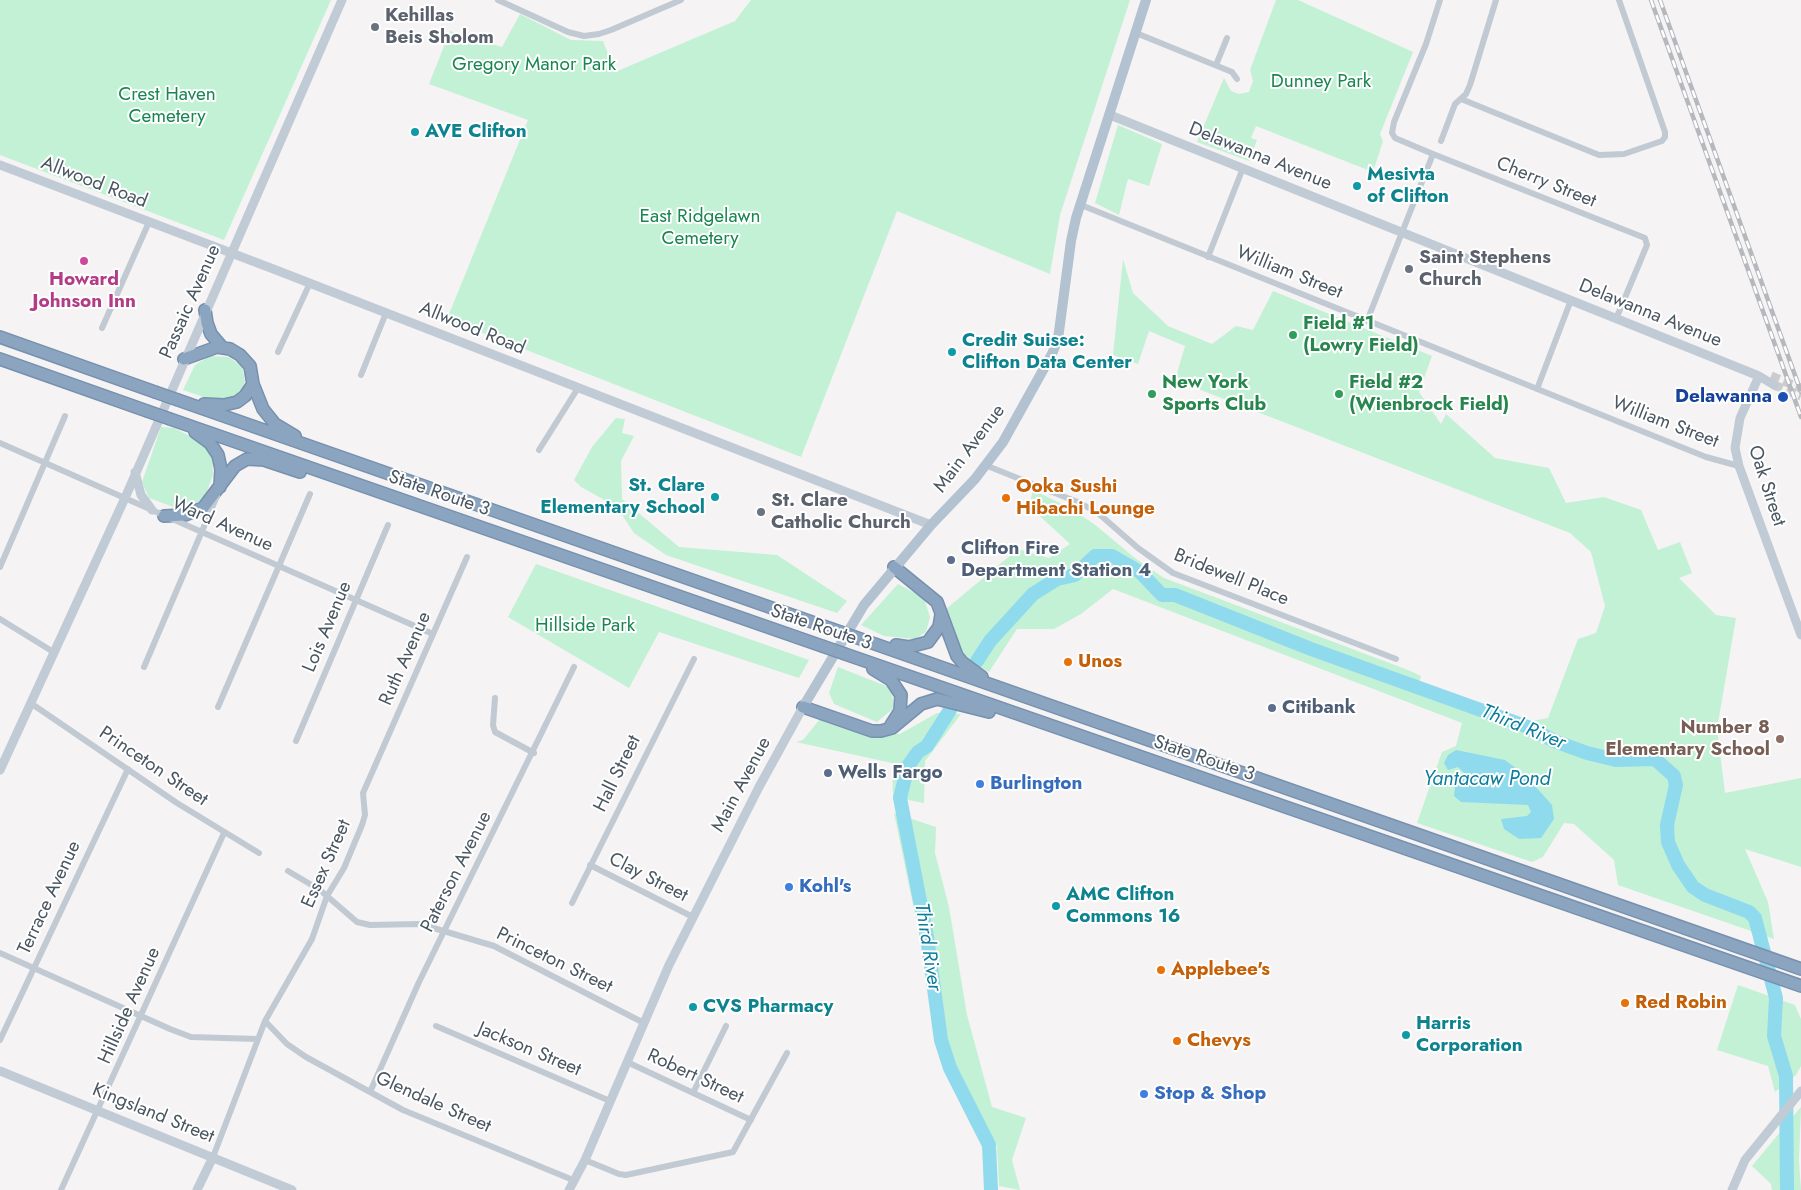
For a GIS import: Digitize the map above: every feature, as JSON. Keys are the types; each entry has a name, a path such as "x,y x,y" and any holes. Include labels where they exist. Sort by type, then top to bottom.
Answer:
{"highway":[{"path":"205,310 211,334 222,347"},
{"name":"State Route 3","path":"0,337 1801,969"},
{"path":"186,354 222,347 230,349 246,360 253,375 253,384 260,404 271,420 316,448"},
{"name":"State Route 3","path":"0,358 147,411 1801,986"},
{"path":"178,400 224,405 241,400 253,384"},
{"path":"170,419 195,431 214,448 221,469 220,487"},
{"path":"164,516 185,515 197,511 209,502 235,466 252,458 316,477 374,490"},
{"path":"894,567 931,596 941,611 957,656 970,668 998,687"},
{"path":"855,636 909,647 919,646 928,642 934,635 939,627 941,611"},
{"path":"845,654 890,680 897,687 902,702 900,711 895,720 881,731"},
{"path":"804,707 872,731 881,731 892,728 921,704 945,699 1155,761"}],"main road":[{"name":"Passaic Avenue","path":"0,770 32,704 125,498 230,252 342,0"},
{"name":"Main Avenue","path":"627,1062 642,1022 759,787 850,626 894,567 959,497 1003,442 1058,339 1071,241 1146,0"},
{"name":"Delawanna Avenue","path":"1110,115 1759,376 1774,386"},
{"name":"Allwood Road","path":"0,166 230,252 931,525"},
{"name":"Delawanna Avenue","path":"1759,376 1771,376"},
{"name":"Oak Street","path":"1759,376 1737,428 1735,448 1739,466 1801,635"},
{"path":"135,472 142,495 152,510"},
{"path":"569,1190 585,1160 627,1062"},
{"name":"Kingsland Street","path":"0,1071 213,1156 292,1190"},
{"path":"1732,1190 1745,1160 1800,1093"},
{"path":"197,1190 213,1156"}],"street":[{"path":"498,0 568,32 584,36 599,34 682,0"},
{"path":"1441,141 1455,104 1461,99 1470,85 1496,0"},
{"path":"1461,99 1599,155 1624,154 1662,141 1665,138 1665,132 1619,0"},
{"name":"Cherry Street","path":"1437,1 1426,44 1394,122 1392,134 1395,138 1433,154 1647,240 1646,248 1616,319"},
{"path":"1136,33 1232,72 1237,79"},
{"path":"1216,65 1227,38"},
{"path":"1367,321 1433,154"},
{"path":"1208,257 1243,168"},
{"name":"William Street","path":"1081,205 1706,457 1739,466"},
{"path":"102,328 149,222"},
{"path":"278,352 310,283"},
{"path":"1537,389 1571,300"},
{"path":"361,374 386,313"},
{"path":"539,450 578,388"},
{"path":"0,567 65,416"},
{"name":"Ward Avenue","path":"0,443 433,634"},
{"name":"Bridewell Place","path":"985,465 1080,503 1098,513 1138,548 1173,573 1396,659"},
{"path":"144,667 220,487"},
{"path":"218,707 310,494"},
{"name":"Lois Avenue","path":"296,741 388,525"},
{"name":"Ruth Avenue","path":"372,773 467,557"},
{"path":"0,619 55,653"},
{"name":"Hall Street","path":"572,903 694,659"},
{"name":"Paterson Avenue","path":"370,1092 444,930 534,753 574,667"},
{"path":"495,698 493,725 495,732 534,753"},
{"name":"Princeton Street","path":"32,704 224,833 259,853"},
{"name":"Terrace Avenue","path":"0,1040 128,769"},
{"name":"Essex Street","path":"213,1156 265,1021 312,939 327,896 344,868 362,825 365,815 363,794 372,773"},
{"name":"Hillside Avenue","path":"61,1190 100,1110 224,833"},
{"name":"Clay Street","path":"590,866 693,917"},
{"name":"Princeton Street","path":"288,871 327,896 357,922 370,925 406,923 444,930 514,954 642,1022"},
{"path":"0,953 191,1037 258,1040"},
{"name":"Glendale Street","path":"265,1021 286,1044 403,1110 573,1180"},
{"name":"Jackson Street","path":"436,1026 610,1101"},
{"path":"692,1092 726,1026"},
{"path":"585,1160 618,1174 626,1175 728,1154 738,1146 787,1053"},
{"name":"Robert Street","path":"627,1062 751,1120"}],"green space":[{"name":"Crest Haven Cemetery","path":"0,0 331,0 224,240 0,155"},
{"name":"East Ridgelawn Cemetery","path":"751,0 1130,0 1060,215 1050,274 897,211 801,457 447,319 528,120 429,84 450,31 502,47 520,14 571,40 603,41 615,72 735,21"},
{"name":"Dunney Park","path":"1276,0 1298,0 1413,52 1380,134 1383,141 1373,172 1256,126 1251,138 1257,140 1249,161 1197,142 1224,78 1231,91 1239,94 1249,92 1253,81 1250,70"},
{"path":"1118,125 1162,144 1149,186 1128,179 1119,215 1095,203"},
{"path":"1123,259 1133,293 1168,326 1212,344 1236,326 1253,330 1273,291 1432,356 1419,392 1441,424 1446,414 1495,458 1549,468 1566,503 1604,497 1641,510 1658,550 1680,542 1692,573 1679,578 1716,615 1736,618 1717,729 1725,793 1801,778 1801,867 1745,849 1768,902 1774,939 1618,885 1614,860 1574,824 1564,823 1543,857 1532,862 1417,823 1442,752 1456,746 1462,723 1113,589 1081,614 1054,629 1017,629 989,672 964,657 956,648 946,609 1018,549 1049,558 1070,544 1029,506 1033,490 1070,508 1094,524 1135,558 1164,578 1408,670 1421,676 1419,682 1527,722 1548,718 1578,639 1596,633 1605,606 1591,552 1570,533 1175,380 1185,346 1149,331 1138,364 1113,355"},
{"path":"210,356 229,357 242,367 245,381 241,392 233,399 218,402 183,390 195,365"},
{"path":"616,418 625,419 622,433 634,436 621,461 622,499 679,547 777,555 847,601 837,613 666,555 634,533 617,507 581,487 574,480 592,447"},
{"path":"161,427 174,428 195,439 212,453 213,475 206,494 194,506 179,509 149,498 142,482"},
{"name":"Hillside Park","path":"536,564 809,660 799,678 659,632 629,688 508,617"},
{"path":"898,584 924,598 930,617 926,632 915,639 884,636 861,625"},
{"path":"838,667 891,688 894,708 877,722 834,704 829,693"},
{"path":"937,713 961,714 925,761 924,803 893,797 892,763 796,742 803,740 820,719 873,733 900,734"},
{"path":"894,813 936,827 935,853 949,907 967,1015 992,1107 1026,1118 1012,1160 1020,1190 999,1186 997,1146 941,1040"},
{"path":"1738,985 1795,1005 1801,1019 1801,1066 1796,1075 1775,1092 1768,1066 1717,1050"},
{"path":"1801,1107 1799,1160 1801,1190 1772,1190 1771,1184 1752,1166"}],"water":[{"name":"Yantacaw Pond","path":"1456,750 1505,760 1526,776 1552,805 1554,819 1541,838 1519,839 1504,829 1501,819 1527,816 1531,812 1528,805 1461,802 1454,796 1455,787 1462,781 1464,773 1458,767 1448,770 1444,763 1448,755"}],"waterway":[{"name":"Third River","path":"977,661 990,641 1033,594 1057,579 1075,575 1095,556 1112,556 1140,572 1162,595 1175,595 1311,649 1528,727 1554,741 1587,753 1616,760 1655,759 1674,776 1676,785 1667,825 1668,842 1678,865 1693,887 1705,895 1749,912 1755,918 1776,998 1774,1036 1786,1076 1787,1190"},
{"name":"Third River","path":"950,710 927,746 918,752 908,766 900,798 927,937 941,1040 950,1068 989,1145 991,1190"}],"tunnel":[{"path":"1771,376 1801,388"},
{"path":"1774,385 1801,396"}],"railway":[{"path":"1651,0 1801,417"},
{"path":"1660,0 1801,392"}],"place":[{"name":"Kehillas Beis Sholom","path":"375,27"},
{"name":"AVE Clifton","path":"415,132"},
{"name":"Mesivta of Clifton","path":"1357,186"},
{"name":"Howard Johnson Inn","path":"84,261"},
{"name":"Saint Stephens Church","path":"1409,269"},
{"name":"Field #1 (Lowry Field)","path":"1293,335"},
{"name":"Credit Suisse: Clifton Data Center","path":"952,352"},
{"name":"New York Sports Club","path":"1152,394"},
{"name":"Field #2 (Wienbrock Field)","path":"1339,394"},
{"name":"Delawanna","path":"1783,397"},
{"name":"St. Clare Elementary School","path":"715,497"},
{"name":"Ooka Sushi Hibachi Lounge","path":"1006,498"},
{"name":"St. Clare Catholic Church","path":"761,512"},
{"name":"Clifton Fire Department Station 4","path":"951,560"},
{"name":"Unos","path":"1068,662"},
{"name":"Citibank","path":"1272,708"},
{"name":"Number 8 Elementary School","path":"1780,739"},
{"name":"Wells Fargo","path":"828,773"},
{"name":"Burlington","path":"980,784"},
{"name":"Kohl's","path":"789,887"},
{"name":"AMC Clifton Commons 16","path":"1056,906"},
{"name":"Applebee's","path":"1161,970"},
{"name":"Red Robin","path":"1625,1003"},
{"name":"CVS Pharmacy","path":"693,1007"},
{"name":"Harris Corporation","path":"1406,1035"},
{"name":"Chevys","path":"1177,1041"},
{"name":"Stop & Shop","path":"1144,1094"}],"park label":[{"name":"Gregory Manor Park","path":"534,65"}]}
